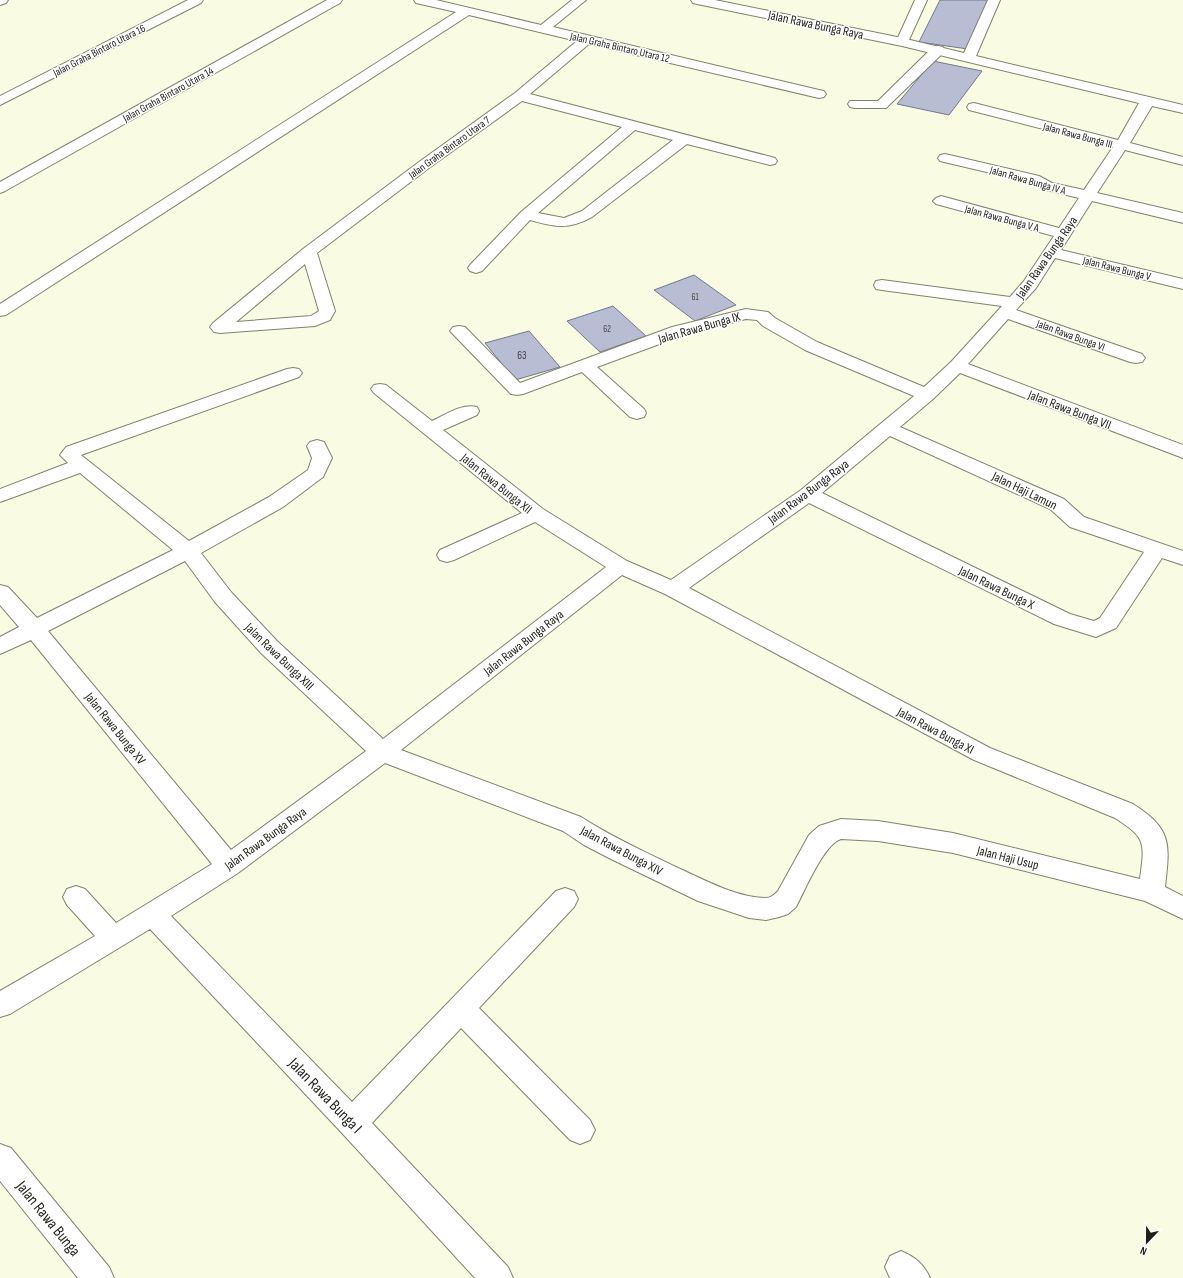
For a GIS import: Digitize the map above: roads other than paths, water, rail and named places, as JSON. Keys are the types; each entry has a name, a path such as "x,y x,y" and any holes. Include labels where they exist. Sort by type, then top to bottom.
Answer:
{"street":[{"name":"Jalan Graha Bintaro Utara 16","path":"0,101 197,0"},
{"name":"Jalan Graha Bintaro Utara 14","path":"0,188 336,0"},
{"name":"Jalan Graha Bintaro Utara 12","path":"420,0 819,94"},
{"path":"543,29 580,0"},
{"name":"Jalan Rawa Bunga Raya","path":"673,589 808,494 927,395 957,366 1030,284 1121,146 1148,100 902,42 697,0"},
{"path":"902,42 921,0"},
{"path":"968,58 994,0"},
{"path":"0,311 467,11"},
{"name":"Jalan Graha Bintaro Utara 7","path":"308,252 327,311 324,316 315,321 219,327 308,252 424,165 520,96 587,39"},
{"path":"855,104 881,105 938,50"},
{"path":"520,96 770,161"},
{"path":"1148,100 1183,109"},
{"name":"Jalan Rawa Bunga III","path":"974,107 1183,161"},
{"path":"476,268 526,215 633,125"},
{"path":"526,215 558,222 568,222 587,214 685,138"},
{"name":"Jalan Rawa Bunga IV A","path":"945,158 1034,179 1047,186 1183,218"},
{"name":"Jalan Rawa Bunga V A","path":"941,201 1063,234"},
{"name":"Jalan Rawa Bunga V","path":"1051,252 1183,284"},
{"name":"Jalan Rawa Bunga VI","path":"882,285 1010,307 1136,358"},
{"name":"Jalan Rawa Bunga IX","path":"459,331 518,390 678,331 746,314 762,316 769,322 811,346 927,395"},
{"path":"584,365 637,413"},
{"name":"Jalan Rawa Bunga VII","path":"957,366 1183,452"},
{"name":"Jalan Rawa Bunga XIII","path":"294,373 73,451 70,455 188,551 223,597 269,647 382,752"},
{"name":"Jalan Rawa Bunga XII","path":"380,389 536,514 620,566"},
{"path":"429,429 470,412"},
{"name":"Jalan Haji Lamun","path":"888,428 1057,504 1077,522 1183,558"},
{"path":"0,646 188,551 276,502 316,473 322,458 317,446"},
{"path":"0,496 82,465"},
{"name":"Jalan Rawa Bunga X","path":"808,494 1062,619 1096,630 1108,623 1157,549"},
{"path":"447,556 536,514"},
{"path":"620,566 673,589"},
{"name":"Jalan Rawa Bunga Raya","path":"0,1005 114,938 229,866 382,752 620,566"},
{"name":"Jalan Rawa Bunga XI","path":"673,589 982,754 1124,811 1150,832 1154,842 1151,892"},
{"name":"Jalan Rawa Bunga XV","path":"0,592 34,629 229,866"},
{"name":"Jalan Rawa Bunga XIV","path":"382,752 572,824 593,838 620,852 700,890 749,907 766,910 780,906 787,899 818,842 828,833"},
{"name":"Jalan Haji Usup","path":"828,833 841,829 878,831 953,843 1151,892 1183,908"},
{"path":"76,897 114,938"},
{"path":"352,1123 565,899"},
{"name":"Jalan Rawa Bunga I","path":"152,914 498,1278"},
{"path":"461,1009 580,1130"},
{"name":"Jalan Rawa Bunga","path":"0,1158 98,1278"}]}
